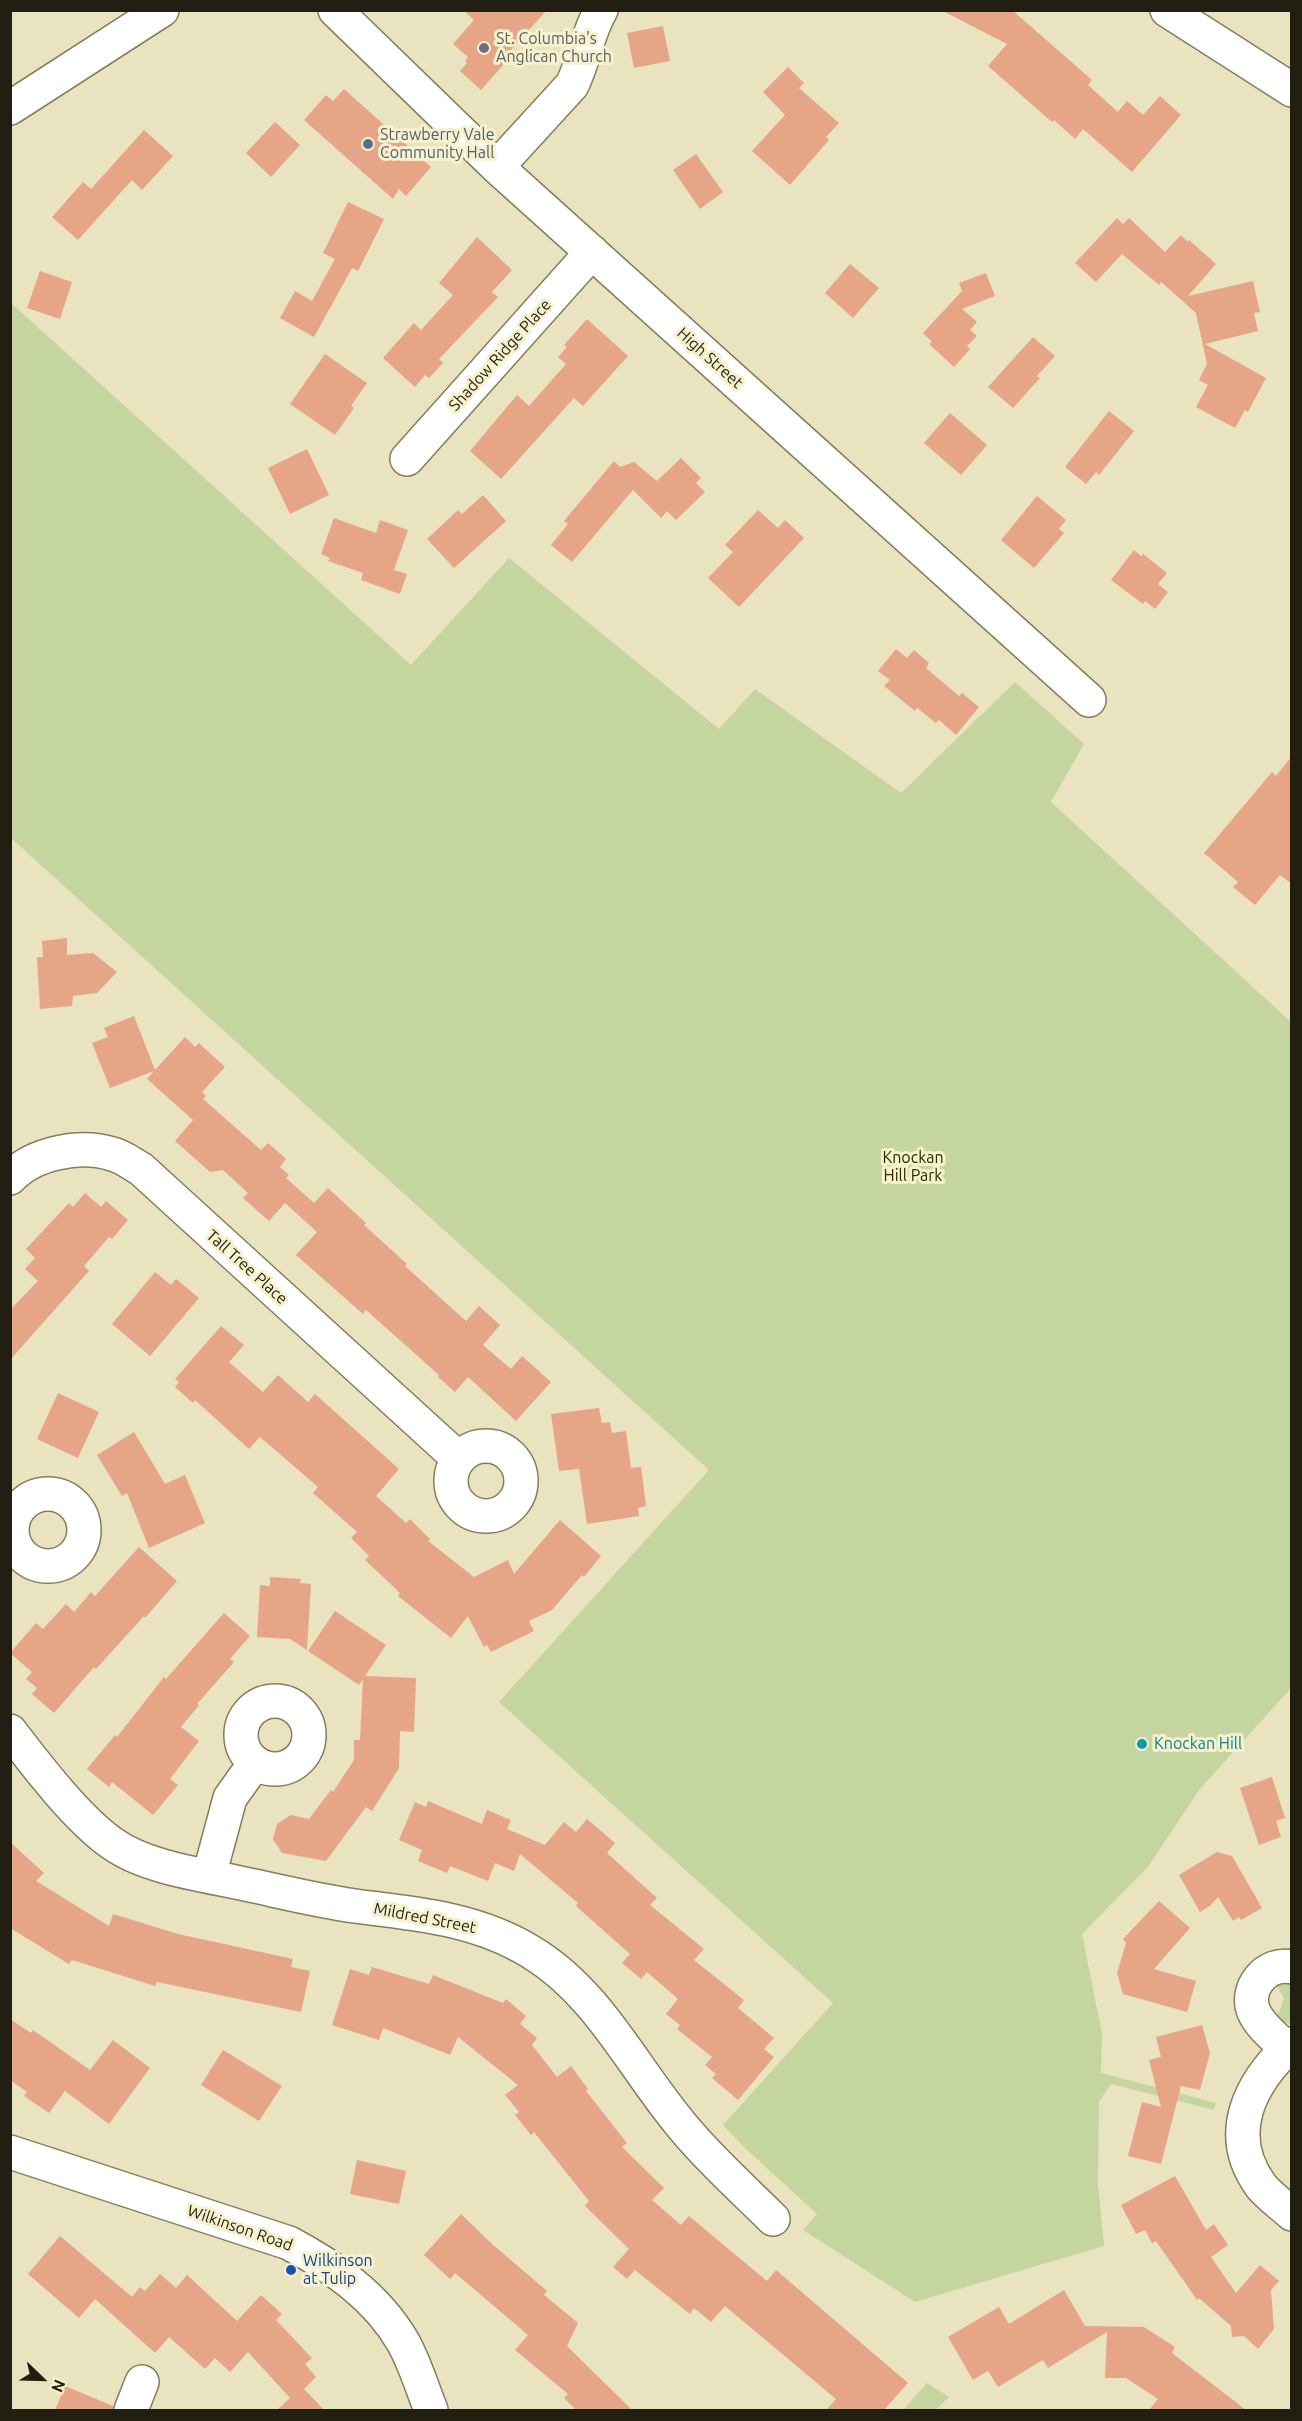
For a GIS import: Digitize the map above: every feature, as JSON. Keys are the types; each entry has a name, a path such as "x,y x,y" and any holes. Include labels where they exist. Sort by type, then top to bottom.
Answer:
{"street":[{"path":"10,108 162,10"},
{"name":"High Street","path":"335,10 497,166 1089,700"},
{"path":"497,166 573,85 579,73 588,39 601,10"},
{"path":"1167,10 1292,90"},
{"name":"Shadow Ridge Place","path":"407,459 592,252"},
{"name":"Tall Tree Place","path":"10,1178 39,1159 66,1151 91,1150 113,1154 141,1169 459,1459"},
{"name":"Mildred Street","path":"10,1731 90,1825 114,1845 145,1860 208,1876 352,1905 463,1923 497,1934 532,1952 562,1974 594,2005 683,2127 773,2219"},
{"path":"208,1876 230,1798 255,1763"},
{"path":"1292,1967 1272,1969 1262,1975 1254,1985 1251,2001 1254,2013 1289,2046 1269,2064 1254,2089 1245,2112 1244,2129 1246,2157 1262,2186 1292,2214"},
{"name":"Wilkinson Road","path":"10,2152 289,2243 314,2256 342,2274 385,2316 403,2342 431,2410"}],"green space":[{"name":"Knockan Hill Park","path":"11,303 411,665 509,558 719,729 755,689 901,793 1015,682 1084,744 1051,802 1292,1023 1291,1688 1199,1790 1147,1868 1082,1934 1102,2034 1101,2073 1216,2103 1214,2110 1111,2084 1099,2101 1098,2185 1104,2246 915,2302 803,2230 817,2214 723,2125 833,2003 499,1702 709,1470 11,838"},
{"path":"1291,1977 1291,2024 1276,2021 1284,1998 1273,1979"},
{"path":"927,2383 949,2397 936,2410 903,2410"}],"building":[{"name":"St. Columbia's Anglican Church","path":"463,10 547,10 508,53 511,56 481,90 460,71 467,63 465,61 468,57 453,44 474,20"},
{"path":"941,10 1012,10 1092,80 1088,85 1118,112 1127,101 1143,115 1160,96 1181,115 1132,172 1083,129 1075,139 988,66 1007,44"},
{"path":"663,26 670,61 634,68 627,33"},
{"path":"788,67 804,83 799,88 839,123 826,137 829,140 790,185 752,151 785,115 763,92"},
{"name":"Strawberry Vale Community Hall","path":"344,89 431,167 406,196 399,189 393,199 304,120 326,95 333,101"},
{"path":"275,122 300,145 271,177 246,153"},
{"path":"144,130 173,156 142,190 132,180 78,240 52,217 83,182 91,189"},
{"path":"696,154 723,192 700,209 673,170"},
{"path":"348,202 384,219 358,271 352,268 314,337 280,318 295,291 312,301 335,259 323,253"},
{"path":"1117,218 1123,224 1129,218 1165,252 1181,235 1216,264 1188,296 1253,281 1260,312 1254,313 1258,331 1205,344 1266,378 1248,412 1245,410 1235,428 1196,407 1208,385 1199,380 1207,364 1196,313 1161,282 1159,285 1122,254 1096,282 1075,263"},
{"path":"477,237 512,270 492,292 498,297 439,359 443,363 429,378 425,375 415,387 383,358 414,323 421,330 453,295 439,283"},
{"path":"850,264 879,288 853,318 825,293"},
{"path":"40,271 72,282 60,319 27,308"},
{"path":"986,273 995,296 962,309 977,322 970,330 977,336 967,346 970,349 954,367 929,344 932,342 923,333 962,291 959,283"},
{"path":"587,319 628,356 583,406 574,398 501,479 470,451 517,395 529,406 566,364 558,357 567,347 564,345"},
{"path":"1033,337 1055,356 1037,376 1040,378 1013,408 988,387"},
{"path":"325,354 367,383 351,406 354,408 335,435 290,404"},
{"path":"1109,411 1134,431 1099,475 1096,472 1086,484 1065,467"},
{"path":"950,413 987,445 961,475 924,443"},
{"path":"307,449 329,495 290,514 268,468"},
{"path":"681,458 701,478 696,483 705,492 676,520 667,511 661,518 633,490 572,562 551,545 568,524 564,521 614,461 620,467 634,462 657,481"},
{"path":"483,495 506,521 454,568 427,539 458,510 462,514"},
{"path":"1037,496 1066,520 1059,529 1064,533 1034,568 1001,540"},
{"path":"758,510 778,528 785,520 804,538 739,607 708,578 733,552 725,545"},
{"path":"334,518 376,533 380,520 408,530 394,570 407,574 400,594 361,580 363,573 328,561 330,558 321,554"},
{"path":"1134,550 1141,556 1143,554 1167,573 1158,584 1168,592 1155,609 1145,601 1143,604 1111,580"},
{"path":"896,649 907,658 914,650 929,663 926,668 959,696 962,693 979,707 956,735 939,720 936,723 917,708 915,711 884,686 890,680 878,671"},
{"path":"1292,756 1292,884 1280,875 1255,905 1233,887 1238,882 1204,853 1272,772 1276,776"},
{"path":"67,938 67,955 93,953 117,972 97,993 73,996 72,1006 40,1009 37,957 43,957 42,941"},
{"path":"134,1016 155,1070 185,1037 195,1047 199,1043 225,1067 202,1092 206,1096 203,1099 261,1150 268,1143 286,1159 280,1167 289,1175 286,1178 314,1203 328,1188 407,1264 405,1266 466,1321 479,1306 500,1325 483,1345 511,1369 522,1356 551,1382 516,1421 468,1377 455,1392 366,1310 363,1314 296,1255 317,1232 285,1203 269,1221 243,1198 248,1193 223,1170 210,1172 175,1141 193,1120 147,1079 154,1071 110,1088 92,1043 108,1037 104,1028"},
{"path":"85,1193 101,1207 106,1201 128,1220 112,1239 109,1237 84,1266 89,1271 10,1360 10,1310 38,1281 25,1269 35,1258 26,1249 69,1203 73,1207"},
{"path":"155,1272 171,1285 176,1279 199,1298 150,1356 112,1324"},
{"path":"221,1326 244,1345 229,1362 263,1392 278,1375 308,1402 315,1394 399,1469 376,1496 406,1523 410,1519 430,1539 428,1541 474,1577 508,1560 514,1574 560,1520 601,1556 552,1610 529,1621 534,1631 491,1652 487,1645 484,1647 468,1616 451,1638 398,1596 400,1593 365,1560 369,1556 351,1538 357,1532 313,1493 318,1487 260,1437 249,1449 195,1400 193,1403 175,1387 179,1382 175,1379"},
{"path":"58,1393 99,1412 78,1458 37,1439"},
{"path":"599,1408 602,1423 610,1422 612,1433 626,1431 631,1468 641,1467 646,1506 638,1508 639,1516 587,1524 579,1469 559,1471 551,1414"},
{"path":"134,1432 165,1484 185,1475 205,1523 149,1548 127,1493 122,1496 97,1455"},
{"path":"139,1547 177,1581 96,1669 94,1667 54,1713 32,1694 37,1688 26,1679 32,1672 10,1653 36,1623 43,1629 66,1604 74,1612 91,1592 95,1596"},
{"path":"270,1577 301,1579 300,1583 311,1584 307,1650 290,1639 257,1637 260,1585 270,1586"},
{"path":"335,1611 386,1645 365,1676 416,1678 414,1732 400,1731 399,1768 372,1811 366,1807 326,1861 282,1853 273,1839 277,1824 291,1815 309,1819 331,1790 333,1792 354,1760 354,1740 360,1740 363,1679 359,1685 308,1651"},
{"path":"224,1613 250,1636 230,1659 234,1662 197,1704 199,1705 181,1727 199,1741 170,1779 178,1785 153,1815 112,1782 109,1787 87,1769 115,1735 117,1737 164,1677 166,1679"},
{"path":"1272,1777 1285,1818 1276,1821 1281,1837 1259,1845 1240,1788"},
{"path":"428,1801 482,1824 487,1810 511,1820 507,1829 545,1845 564,1822 576,1832 587,1819 615,1843 607,1853 657,1898 650,1905 704,1949 694,1960 744,2000 738,2008 774,2038 764,2049 774,2057 738,2100 712,2078 716,2074 705,2065 712,2057 677,2029 680,2025 666,2014 678,1999 647,1972 641,1979 622,1963 630,1954 576,1906 578,1903 520,1854 514,1871 495,1863 488,1881 450,1866 447,1873 418,1861 422,1850 399,1840 415,1802 426,1807"},
{"path":"10,1842 44,1873 36,1881 109,1926 113,1914 178,1934 293,1959 291,1967 310,1971 301,2012 157,1982 155,1986 72,1960 69,1964 10,1928"},
{"path":"1217,1852 1232,1856 1262,1908 1241,1920 1239,1917 1233,1921 1218,1897 1200,1912 1179,1875"},
{"path":"1159,1901 1190,1928 1154,1969 1196,1981 1187,2012 1123,1994 1117,1973 1126,1943 1123,1939"},
{"path":"372,1967 429,1984 433,1975 503,2003 506,1999 526,2016 520,2024 537,2038 532,2045 557,2077 571,2066 588,2089 586,2091 627,2143 622,2147 664,2188 652,2200 681,2225 689,2216 767,2281 776,2270 908,2383 884,2410 826,2410 836,2399 725,2306 711,2322 694,2308 690,2314 635,2270 627,2279 613,2267 629,2249 585,2206 589,2201 534,2132 531,2135 515,2115 519,2112 505,2095 518,2085 458,2037 450,2055 383,2028 379,2040 332,2025 350,1969 369,1975"},
{"path":"10,2019 31,2033 33,2030 90,2070 113,2040 150,2068 109,2124 65,2091 49,2113 24,2096 27,2092 10,2080"},
{"path":"1202,2025 1210,2053 1200,2090 1181,2086 1161,2164 1128,2156 1142,2102 1161,2107 1149,2060 1161,2057 1156,2037"},
{"path":"223,2050 282,2086 259,2121 201,2085"},
{"path":"357,2160 406,2171 399,2204 350,2194"},
{"path":"1175,2176 1206,2230 1214,2224 1228,2245 1211,2257 1236,2293 1260,2265 1279,2281 1271,2290 1274,2329 1258,2349 1244,2336 1232,2337 1231,2326 1199,2298 1197,2300 1156,2241 1152,2243 1145,2230 1136,2234 1121,2205"},
{"path":"461,2214 547,2291 544,2295 578,2323 567,2346 632,2410 576,2410 564,2398 568,2394 515,2350 528,2335 455,2273 450,2279 424,2255"},
{"path":"60,2236 132,2297 140,2287 145,2291 160,2274 176,2288 187,2275 237,2321 261,2295 282,2314 276,2320 312,2358 305,2364 316,2377 304,2389 324,2410 277,2410 290,2398 248,2352 230,2372 215,2358 205,2369 169,2337 155,2353 95,2299 79,2318 28,2274"},
{"path":"1064,2290 1085,2326 1144,2327 1175,2347 1172,2353 1246,2410 1149,2410 1158,2399 1126,2378 1105,2378 1107,2332 1048,2368 1043,2360 998,2387 988,2371 973,2380 948,2337 999,2307 1009,2324"},
{"path":"65,2386 113,2406 113,2410 55,2410"}],"place":[{"name":"St. Columbia's Anglican Church","path":"484,48"},
{"name":"Strawberry Vale Community Hall","path":"368,144"},
{"name":"Knockan Hill","path":"1142,1744"},
{"name":"Wilkinson at Tulip","path":"291,2270"}]}
